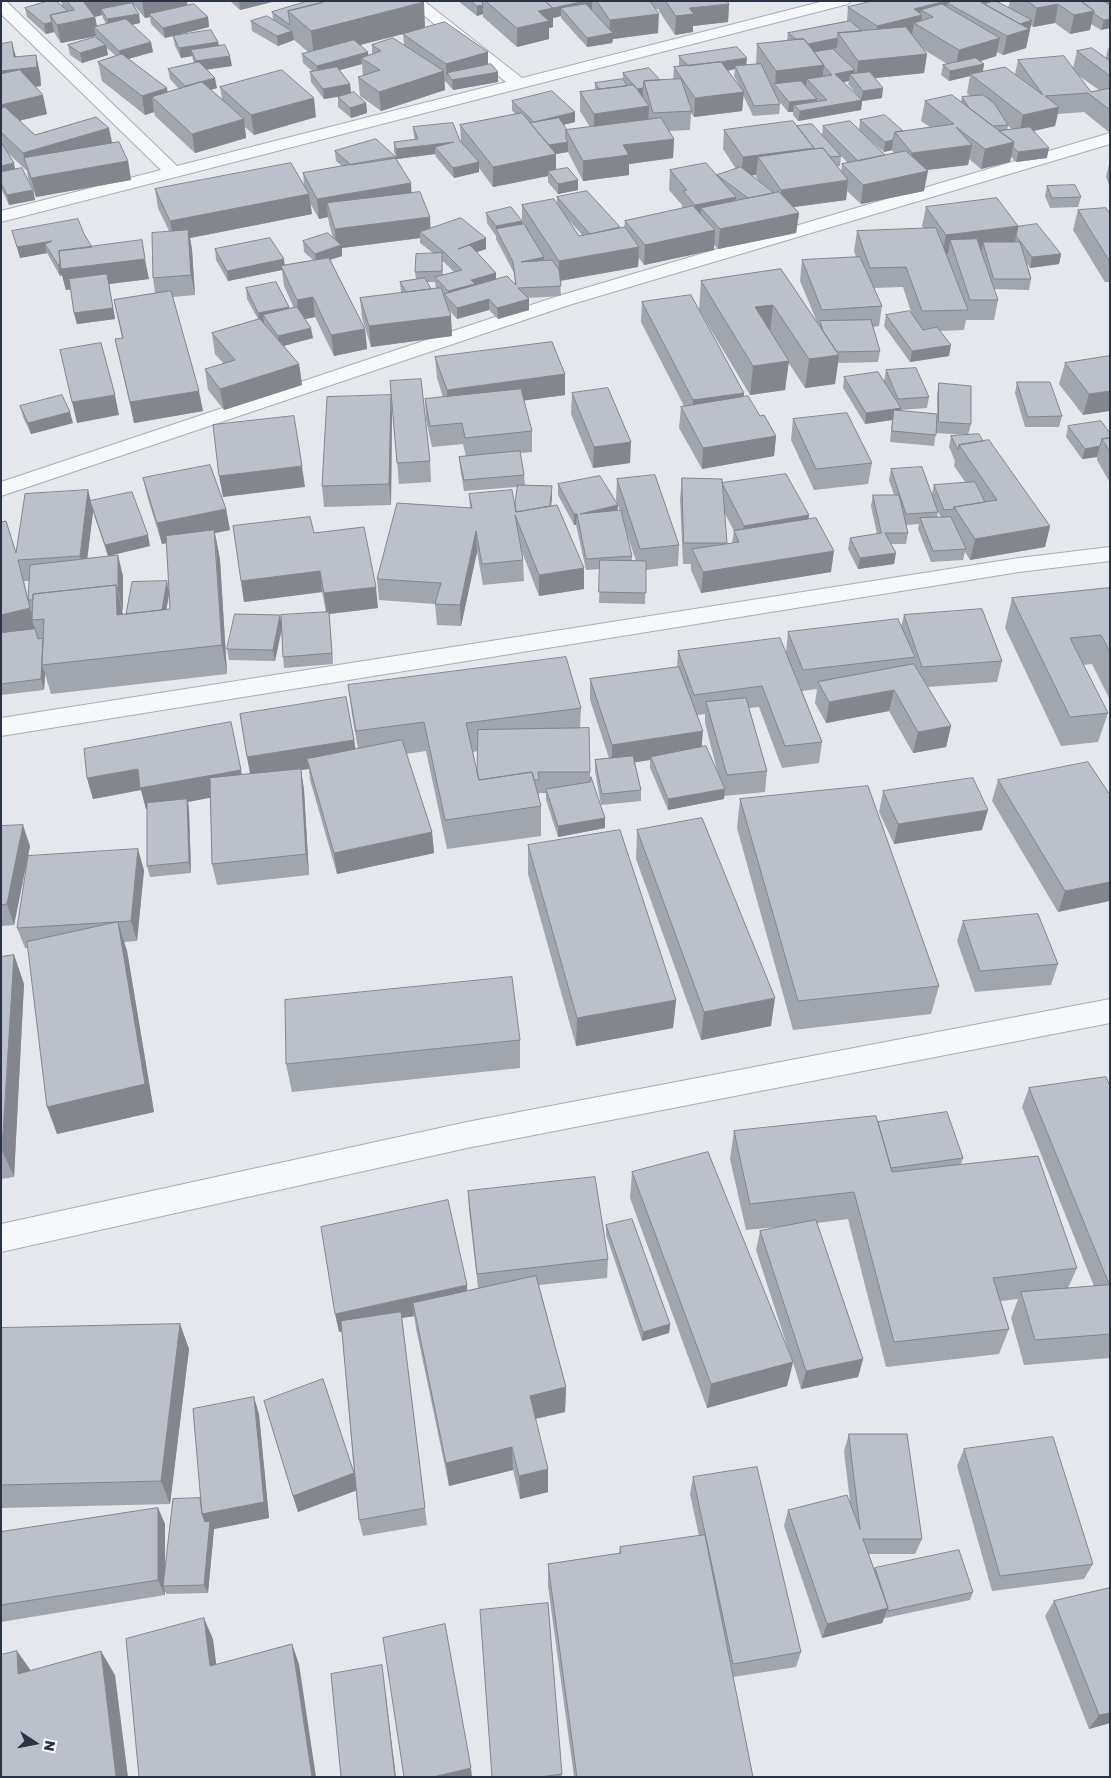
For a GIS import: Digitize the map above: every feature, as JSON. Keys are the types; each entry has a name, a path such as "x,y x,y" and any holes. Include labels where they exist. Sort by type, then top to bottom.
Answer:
{"street":[{"path":"414,1 520,85"},
{"path":"1,217 842,1"},
{"path":"1,5 174,173"},
{"path":"1,489 562,301 1110,138"},
{"path":"1,727 1009,566 1110,554"},
{"path":"1,1238 467,1135 1110,1011"}],"building":[{"path":"48,1 56,1 68,11 50,15 52,22 44,24 25,8"},
{"path":"67,1 83,1 95,17 57,25 50,15 74,10"},
{"path":"308,1 319,1 321,3 288,11 290,25 272,12"},
{"path":"328,1 424,2 311,31 288,11"},
{"path":"471,1 482,1 483,5 477,6"},
{"path":"486,1 545,1 553,8 538,11 549,21 517,28"},
{"path":"545,1 585,1 553,8"},
{"path":"597,1 650,1 659,14 610,20"},
{"path":"666,1 727,1 729,4 689,8 694,14 676,16"},
{"path":"873,1 946,1 914,9 922,15 877,26 848,7"},
{"path":"954,1 979,1 1029,29 1007,36 947,3"},
{"path":"994,1 1032,20 1020,24 984,4"},
{"path":"1028,1 1081,1 1094,11 1074,15 1058,4 1037,8"},
{"path":"1081,1 1103,1 1110,5 1110,19 1104,20 1094,14 1094,11"},
{"path":"132,3 139,14 107,19 101,9"},
{"path":"194,4 208,17 163,28 149,14"},
{"path":"586,4 613,33 587,38 561,8"},
{"path":"942,4 1000,38 959,50 914,23 933,17 921,10"},
{"path":"267,16 292,31 277,36 251,21"},
{"path":"126,19 151,42 119,51 94,27"},
{"path":"850,21 862,31 838,33 838,38 808,44 804,39 796,39 788,33"},
{"path":"445,22 488,52 446,64 403,34"},
{"path":"906,27 927,54 858,61 838,33"},
{"path":"211,30 218,42 179,48 173,36"},
{"path":"95,37 106,45 80,53 68,45"},
{"path":"393,38 444,71 379,92 358,77 380,70 361,58 381,51 372,45"},
{"path":"804,39 824,65 776,71 757,44"},
{"path":"354,40 368,52 317,66 302,54"},
{"path":"12,42 14,57 36,55 37,67 1,71 1,44"},
{"path":"225,45 230,56 196,61 191,50"},
{"path":"737,47 747,58 688,66 679,56"},
{"path":"1092,48 1110,61 1110,76 1077,51"},
{"path":"833,49 855,70 835,74 862,100 800,111 794,105 827,100 807,79 832,75 814,52"},
{"path":"122,54 167,88 142,96 98,62"},
{"path":"1064,56 1091,92 1110,88 1110,110 1088,93 1045,96 1059,107 1023,115 970,74 1005,67 1043,95 1018,60"},
{"path":"976,58 984,64 950,71 943,65"},
{"path":"199,62 215,78 185,86 168,69"},
{"path":"721,62 744,92 695,98 674,67"},
{"path":"491,64 498,72 452,80 447,73"},
{"path":"761,64 780,104 754,106 735,66"},
{"path":"337,67 350,84 323,89 310,72"},
{"path":"649,68 660,80 644,81 643,88 637,89 623,73"},
{"path":"20,70 43,95 1,105 1,74"},
{"path":"282,70 314,98 251,115 220,87"},
{"path":"870,72 883,88 863,91 850,74"},
{"path":"623,79 627,86 599,89 595,83"},
{"path":"681,79 692,111 653,113 644,81"},
{"path":"801,81 817,99 789,102 774,84"},
{"path":"202,82 244,119 192,134 152,97"},
{"path":"634,85 649,106 594,114 580,92"},
{"path":"552,91 575,112 534,122 512,101"},
{"path":"354,92 366,103 350,108 338,97"},
{"path":"952,95 1014,142 985,149 956,127 972,145 912,153 895,132 954,124 925,101"},
{"path":"983,95 994,103 1008,125 993,126 969,108 962,97"},
{"path":"5,107 35,135 96,117 109,128 23,153 1,132 1,109"},
{"path":"522,113 556,154 493,167 460,125"},
{"path":"885,115 903,131 895,132 893,140 885,142 860,120"},
{"path":"559,118 567,130 566,139 568,142 549,145 530,123"},
{"path":"661,118 674,139 623,145 629,155 583,161 566,130"},
{"path":"793,121 814,148 743,157 724,130"},
{"path":"850,121 885,155 858,161 823,126"},
{"path":"453,123 460,141 479,162 453,168 435,147 454,142 396,149 394,142 418,139 413,127"},
{"path":"812,124 841,156 830,157 823,148 814,149 797,126"},
{"path":"1030,127 1049,148 1018,152 1013,147 1014,142 999,131"},
{"path":"376,139 397,158 351,165 335,151"},
{"path":"1,142 14,163 1,166"},
{"path":"119,142 128,161 31,178 24,158"},
{"path":"823,148 848,180 781,190 758,157"},
{"path":"906,151 928,171 863,185 842,164"},
{"path":"395,157 411,183 317,199 303,173"},
{"path":"291,163 309,194 170,221 155,189"},
{"path":"706,163 736,197 695,205 683,191 687,190 670,170"},
{"path":"741,167 774,193 748,198 717,175"},
{"path":"22,168 33,190 7,195 1,183 1,172"},
{"path":"568,168 578,180 558,184 548,171"},
{"path":"1075,185 1081,197 1052,198 1047,186"},
{"path":"587,191 620,227 590,234 557,197"},
{"path":"420,192 430,217 335,229 327,203"},
{"path":"779,192 799,213 720,229 701,208"},
{"path":"997,198 1018,226 946,235 926,207"},
{"path":"554,199 579,236 625,227 639,247 559,261 522,205"},
{"path":"693,206 715,230 645,245 625,221"},
{"path":"511,207 522,221 496,226 486,213"},
{"path":"1106,208 1110,214 1110,262 1078,210"},
{"path":"461,218 486,238 458,249 470,245 496,273 471,280 475,284 448,291 435,277 462,270 420,232"},
{"path":"78,219 92,247 59,251 60,265 58,265 45,244 52,241 17,247 12,231"},
{"path":"524,224 544,257 521,262 552,260 559,270 561,286 518,288 529,299 497,308 489,299 457,308 444,294 507,276 516,285 513,262 496,229"},
{"path":"1037,224 1061,254 1032,257 1016,236 1018,226"},
{"path":"936,228 968,310 922,311 906,267 870,268 857,231"},
{"path":"188,230 191,275 153,278 152,233"},
{"path":"328,233 341,245 315,254 303,241"},
{"path":"270,238 284,259 227,271 215,249"},
{"path":"977,239 998,300 970,300 950,240"},
{"path":"142,240 145,259 61,269 59,251"},
{"path":"983,242 1020,242 1031,279 994,279"},
{"path":"442,253 442,271 415,272 416,254"},
{"path":"860,257 882,306 822,310 802,260"},
{"path":"329,258 365,329 331,335 313,297 297,300 281,266"},
{"path":"781,269 839,355 809,359 773,305 755,307 789,361 753,366 701,281"},
{"path":"107,274 113,308 74,313 69,279"},
{"path":"425,278 431,289 406,292 400,282"},
{"path":"276,282 289,307 258,313 246,288"},
{"path":"441,288 451,316 369,326 360,298"},
{"path":"171,291 199,391 130,402 115,339 123,338 114,300"},
{"path":"691,295 744,393 693,400 642,302"},
{"path":"297,307 311,328 278,336 263,315"},
{"path":"910,311 923,330 937,327 951,345 912,351 886,315"},
{"path":"260,319 299,364 220,389 205,369 235,360 212,333"},
{"path":"871,320 880,351 837,352 823,331 820,321"},
{"path":"552,342 565,374 447,390 435,357"},
{"path":"101,343 115,395 72,402 60,350"},
{"path":"1110,356 1110,391 1089,394 1065,363"},
{"path":"916,368 929,397 898,399 886,370"},
{"path":"878,372 901,408 866,413 844,377"},
{"path":"421,379 430,461 397,463 390,381"},
{"path":"1017,382 1050,382 1062,416 1028,417"},
{"path":"939,383 971,386 971,424 939,422"},
{"path":"608,388 631,442 594,447 572,393"},
{"path":"521,389 532,431 465,438 462,423 430,426 425,399"},
{"path":"62,395 70,412 28,423 20,406"},
{"path":"391,395 389,484 322,486 327,397"},
{"path":"748,396 760,416 764,415 776,436 703,448 681,407"},
{"path":"894,410 937,414 936,435 892,431"},
{"path":"847,413 872,463 816,469 793,419"},
{"path":"294,416 302,466 219,476 213,425"},
{"path":"1101,421 1110,433 1110,438 1102,439 1100,446 1085,449 1068,426"},
{"path":"979,434 983,441 959,445 958,450 951,436"},
{"path":"1110,438 1110,452 1102,439"},
{"path":"989,440 1050,526 975,539 954,507 997,500 959,445"},
{"path":"520,451 524,475 464,480 459,457"},
{"path":"210,465 226,509 157,523 143,478"},
{"path":"922,467 938,512 906,514 891,469"},
{"path":"786,474 809,515 744,526 722,483"},
{"path":"655,475 679,545 640,549 617,479"},
{"path":"600,476 618,505 580,514 621,510 632,556 586,559 577,514 574,514 558,484"},
{"path":"682,478 722,479 727,543 684,543"},
{"path":"975,482 985,502 944,510 934,485"},
{"path":"518,485 552,486 550,506 516,512 515,503"},
{"path":"88,490 80,556 18,560 30,608 1,615 1,522 6,521 16,553 25,494"},
{"path":"512,490 516,512 557,505 584,568 539,575 515,515 523,560 482,564 476,531 460,605 435,604 441,583 377,579 397,503 472,508 469,494"},
{"path":"132,492 148,535 105,545 90,501"},
{"path":"873,495 899,495 908,533 885,533 896,553 860,558 850,538 881,533"},
{"path":"310,517 314,533 364,527 376,587 324,593 320,571 241,581 233,526"},
{"path":"951,517 966,549 933,551 920,518"},
{"path":"816,518 834,551 703,572 692,549 739,542 734,531"},
{"path":"214,530 222,645 42,665 44,619 32,620 33,594 116,585 117,615 170,609 166,536"},
{"path":"118,555 118,591 116,585 33,594 33,600 28,600 30,565"},
{"path":"600,560 646,561 646,593 599,592"},
{"path":"167,581 162,610 126,614 132,582"},
{"path":"1110,588 1110,652 1101,635 1070,638 1108,713 1070,717 1012,598"},
{"path":"982,609 1002,661 922,667 904,615"},
{"path":"329,612 332,653 283,657 281,615"},
{"path":"235,614 280,615 273,650 227,649"},
{"path":"898,619 915,657 803,670 788,632"},
{"path":"35,629 38,639 43,638 41,679 1,684 1,633"},
{"path":"780,638 822,742 785,746 762,686 694,695 678,651"},
{"path":"566,657 581,708 466,723 479,780 532,772 541,806 445,820 424,722 356,731 348,685"},
{"path":"914,664 951,726 918,732 894,690 829,702 818,682"},
{"path":"679,667 703,731 612,745 590,679"},
{"path":"346,697 354,740 247,757 240,714"},
{"path":"746,698 767,771 727,775 706,702"},
{"path":"231,722 241,770 140,788 138,769 87,778 84,749"},
{"path":"589,728 590,772 538,772 539,780 534,780 532,772 479,780 477,773 478,730"},
{"path":"402,740 432,832 334,853 307,759"},
{"path":"706,746 725,789 668,799 651,757"},
{"path":"633,756 641,790 602,794 595,760"},
{"path":"1088,762 1110,795 1110,882 1065,891 998,780"},
{"path":"301,769 306,854 212,864 210,778"},
{"path":"591,777 605,818 558,826 546,789 590,782"},
{"path":"973,778 988,810 898,824 883,791"},
{"path":"868,786 939,986 798,1001 740,799"},
{"path":"187,799 189,862 147,866 147,803"},
{"path":"702,818 775,998 704,1012 637,830"},
{"path":"23,825 7,904 1,905 1,826"},
{"path":"620,830 676,1000 577,1018 528,845"},
{"path":"138,849 131,921 17,928 28,856"},
{"path":"1038,914 1058,964 980,971 963,921"},
{"path":"118,922 145,1084 47,1107 27,942"},
{"path":"14,955 2,1150 1,1150 1,957"},
{"path":"512,977 520,1040 286,1064 285,1000"},
{"path":"1106,1077 1110,1086 1110,1284 1029,1088"},
{"path":"947,1112 963,1158 891,1168 878,1122"},
{"path":"876,1116 892,1172 1038,1156 1077,1268 993,1278 1009,1329 894,1342 854,1192 750,1204 734,1131"},
{"path":"708,1152 793,1362 711,1384 632,1172"},
{"path":"595,1177 608,1259 477,1274 468,1191"},
{"path":"448,1200 467,1285 335,1314 321,1227"},
{"path":"632,1219 670,1324 643,1332 606,1225"},
{"path":"816,1220 863,1359 806,1371 760,1231"},
{"path":"536,1276 566,1387 530,1396 548,1469 519,1476 512,1447 446,1463 413,1303"},
{"path":"1110,1285 1110,1334 1035,1340 1021,1292"},
{"path":"401,1312 425,1508 359,1520 341,1321"},
{"path":"180,1324 161,1481 1,1485 1,1328"},
{"path":"323,1379 354,1473 293,1496 264,1401"},
{"path":"254,1397 264,1502 202,1514 193,1409"},
{"path":"849,1434 907,1434 922,1539 863,1539 888,1608 827,1624 788,1510 847,1495 860,1529"},
{"path":"1053,1437 1093,1564 1000,1576 964,1449"},
{"path":"757,1467 801,1652 733,1664 693,1477"},
{"path":"200,1498 205,1522 210,1521 204,1585 163,1586 173,1499"},
{"path":"158,1508 158,1580 1,1605 1,1532"},
{"path":"705,1535 753,1777 577,1777 548,1564 621,1553 620,1547"},
{"path":"959,1550 973,1592 888,1611 875,1568"},
{"path":"1110,1588 1110,1713 1099,1715 1054,1601"},
{"path":"548,1603 562,1774 541,1777 492,1777 480,1610"},
{"path":"204,1618 210,1666 292,1644 312,1777 139,1777 126,1639"},
{"path":"445,1624 471,1768 433,1777 404,1777 383,1638"},
{"path":"17,1651 18,1674 101,1651 116,1777 1,1777 1,1655"},
{"path":"382,1665 395,1777 341,1777 331,1674"}]}
